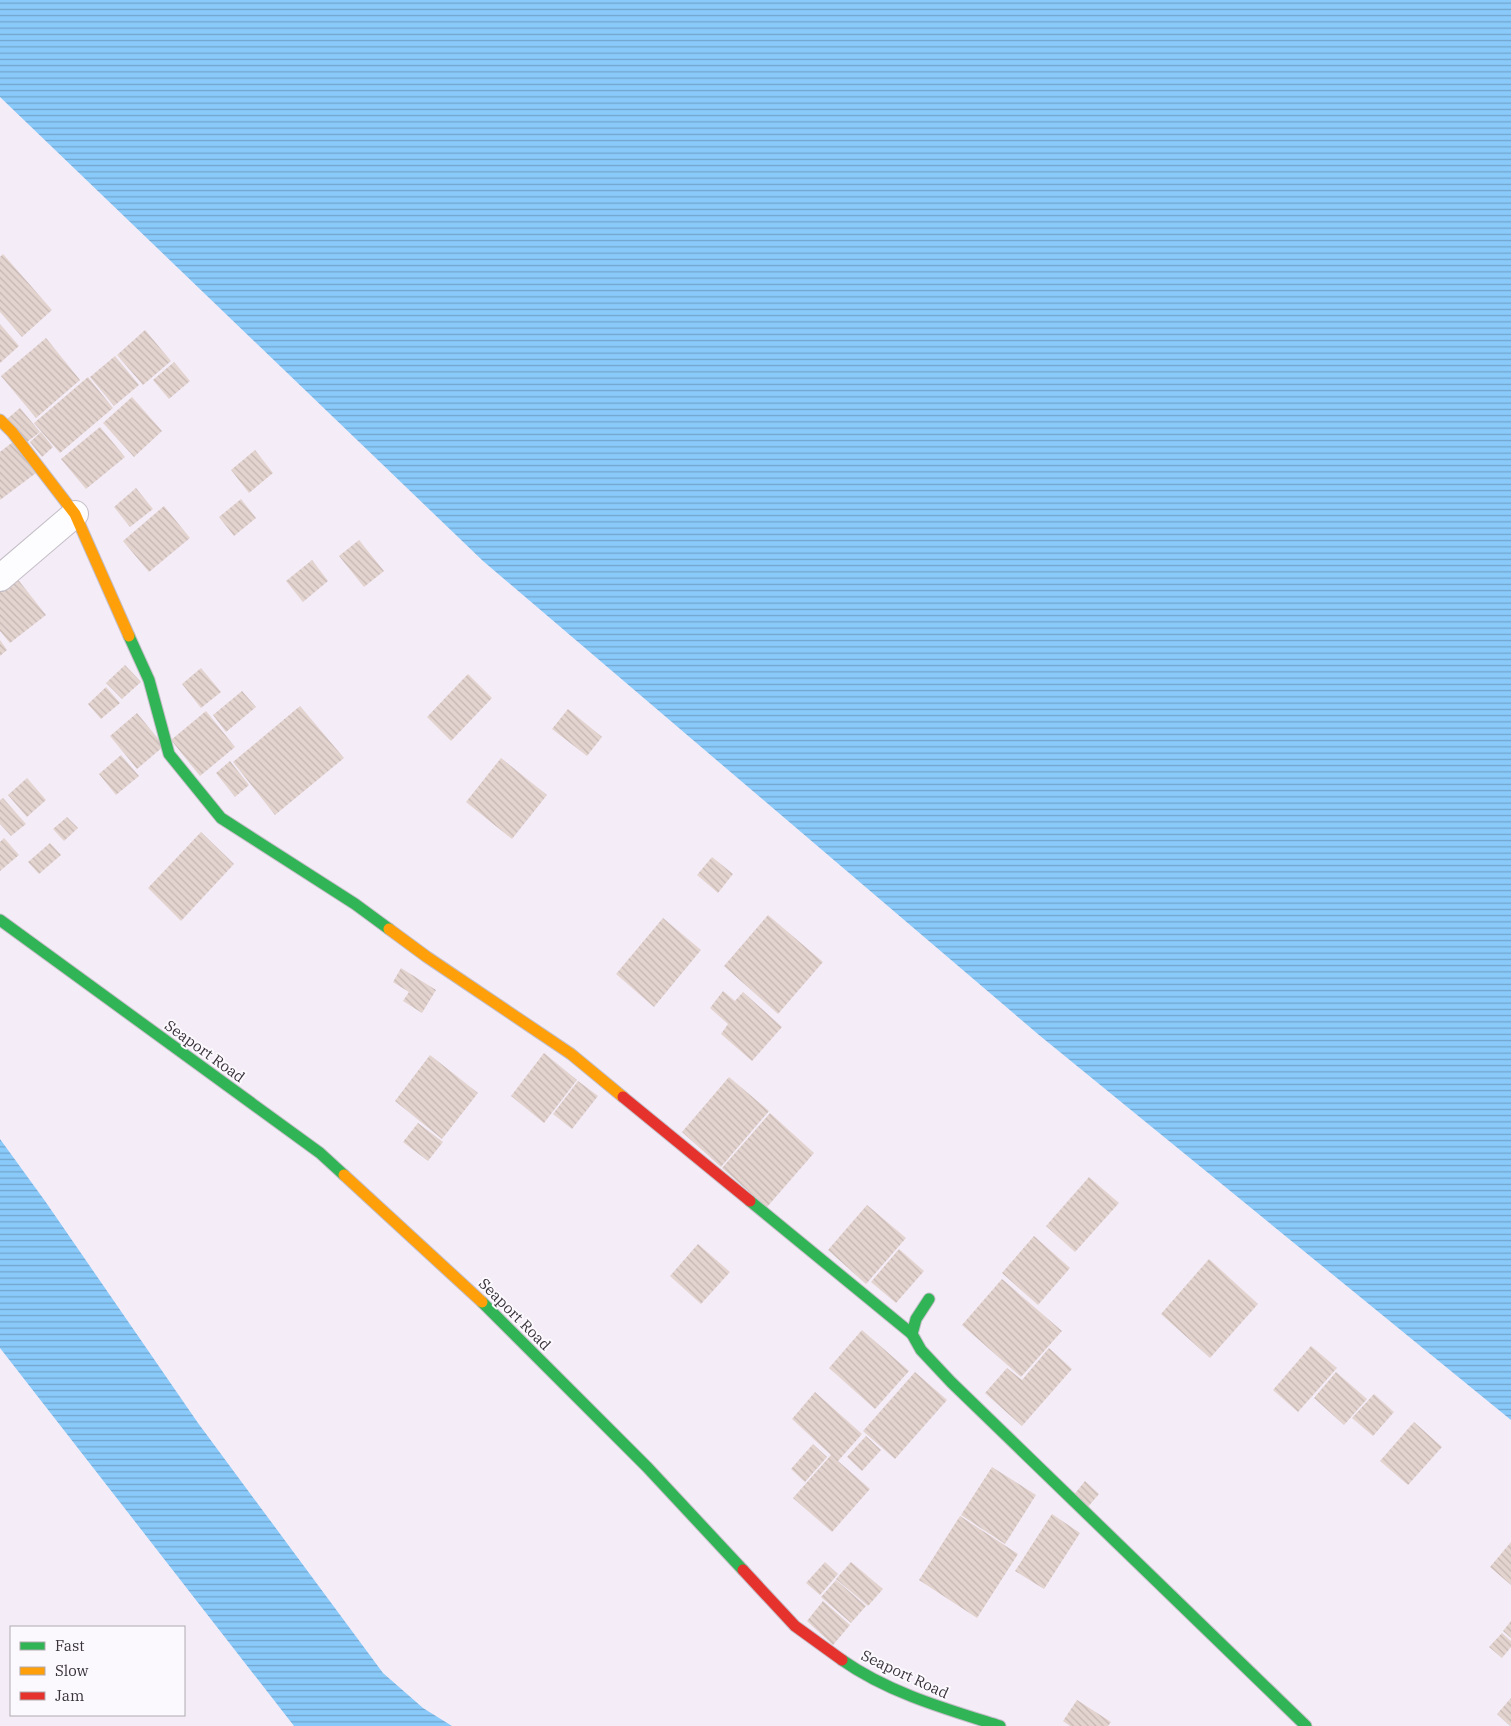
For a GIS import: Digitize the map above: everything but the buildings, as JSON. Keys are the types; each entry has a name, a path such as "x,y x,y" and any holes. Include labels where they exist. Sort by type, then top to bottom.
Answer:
{"street":[{"path":"0,420 12,432 74,514 149,680 169,754 221,818 355,904 427,957 571,1054 912,1334 921,1350 951,1382 1306,1726"},
{"path":"0,578 74,514"},
{"name":"Seaport Road","path":"0,920 320,1153 468,1288 646,1467 795,1626 859,1672 929,1704 1000,1726"},
{"path":"912,1334 916,1319 929,1299"}],"water":[{"path":"0,0 1511,0 1511,1420 1039,1035 483,561 0,97"},
{"path":"0,1139 198,1423 383,1673 423,1708 452,1726 294,1726 0,1348"}],"traffic: fast":[{"path":"129,636 149,680 169,754 221,818 355,904 389,929"},
{"path":"0,920 320,1153 344,1175"},
{"path":"750,1201 912,1334"},
{"path":"929,1299 916,1319 912,1334 921,1350 951,1382 1306,1726"},
{"path":"482,1302 647,1467 743,1570"},
{"path":"842,1660 860,1672 898,1691 1000,1726"}],"traffic: slow":[{"path":"0,420 12,432 75,514 129,636"},
{"path":"389,929 427,957 571,1054 623,1097"},
{"path":"344,1175 482,1302"}],"traffic: jam":[{"path":"623,1097 750,1201"},
{"path":"743,1570 795,1626 842,1660"}]}
